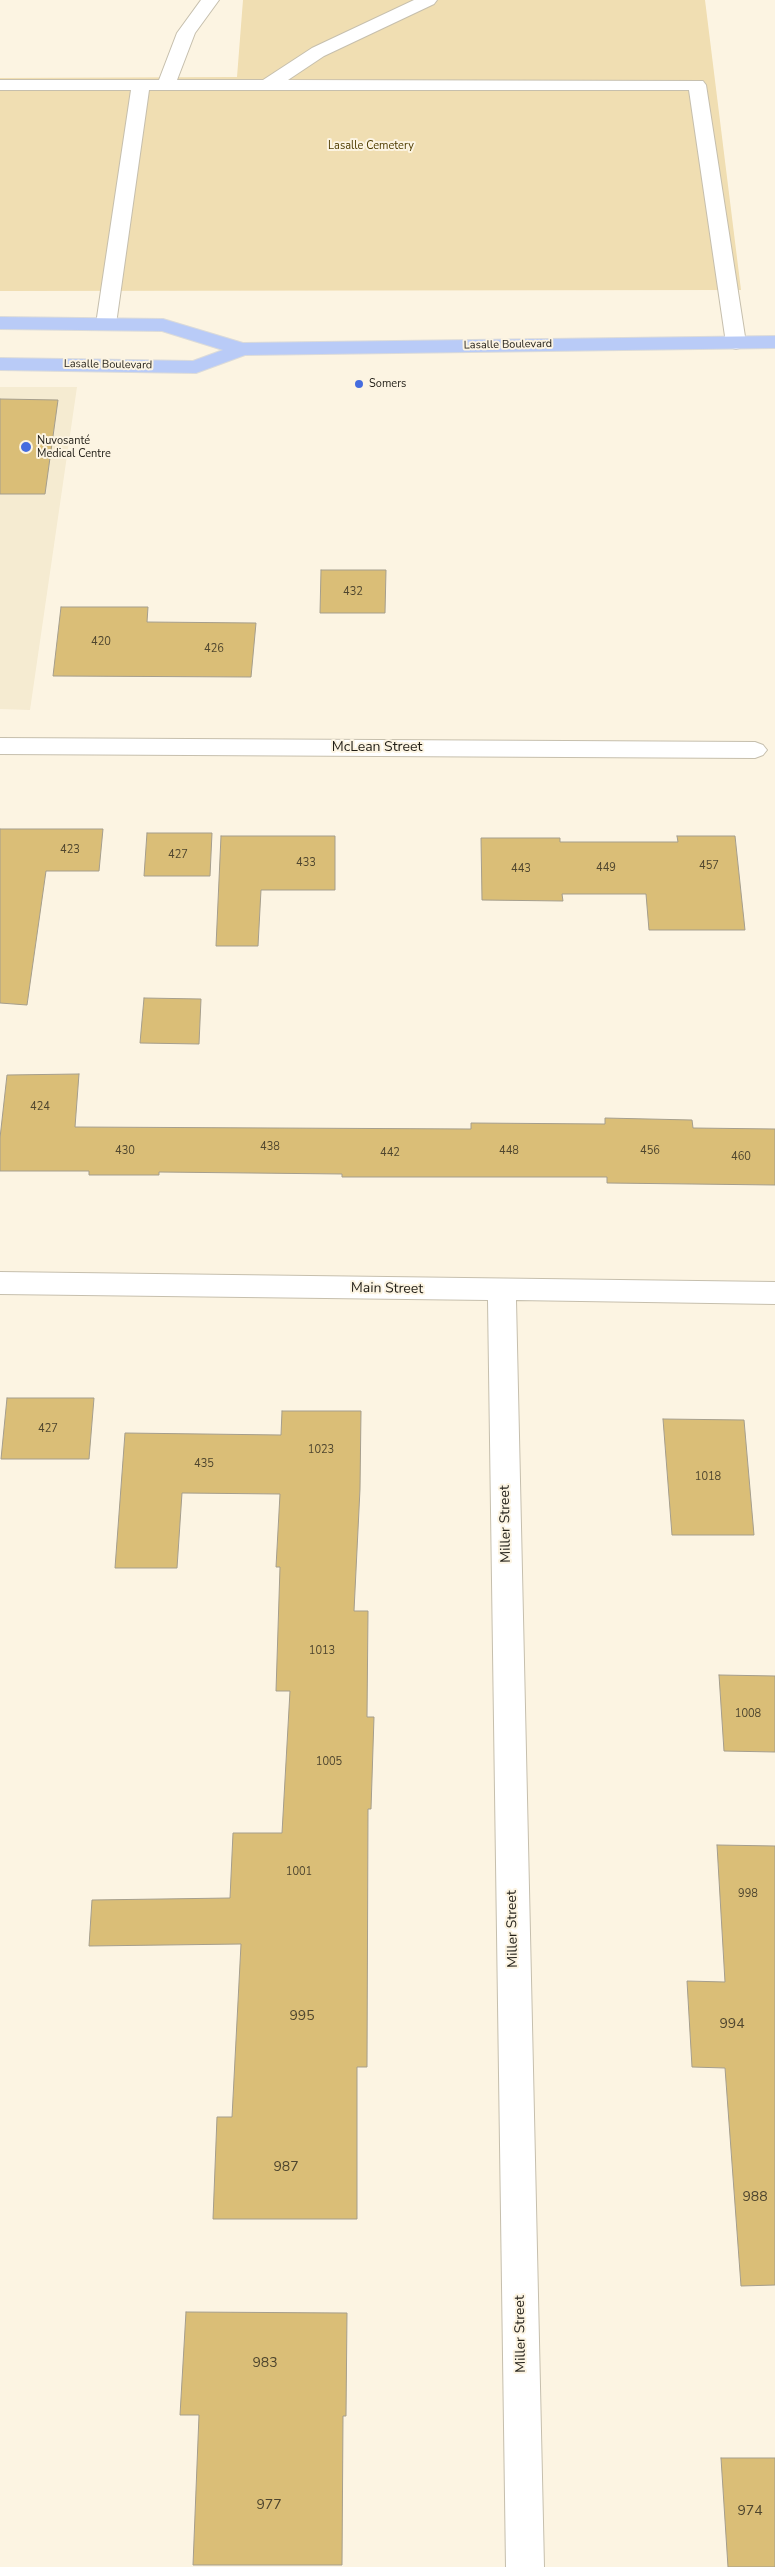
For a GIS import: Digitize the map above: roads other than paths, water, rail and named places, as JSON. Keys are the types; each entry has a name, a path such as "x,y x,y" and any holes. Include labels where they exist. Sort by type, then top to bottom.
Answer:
{"main road":[{"name":"Lasalle Boulevard","path":"0,323 163,325 242,349 775,342"},
{"name":"Lasalle Boulevard","path":"0,364 196,367 242,349"}],"street":[{"path":"166,85 186,33 210,0"},
{"path":"267,85 318,52 428,0"},
{"path":"0,85 697,85 736,343"},
{"path":"106,324 141,85"},
{"name":"McLean Street","path":"0,746 755,750"},
{"name":"Main Street","path":"0,1283 775,1293"},
{"name":"Miller Street","path":"502,1290 525,2567"}],"place":[{"name":"Somers","path":"359,384"},
{"name":"Nuvosanté Medical Centre","path":"26,447"}],"park label":[{"name":"Lasalle Cemetery","path":"371,146"}]}
